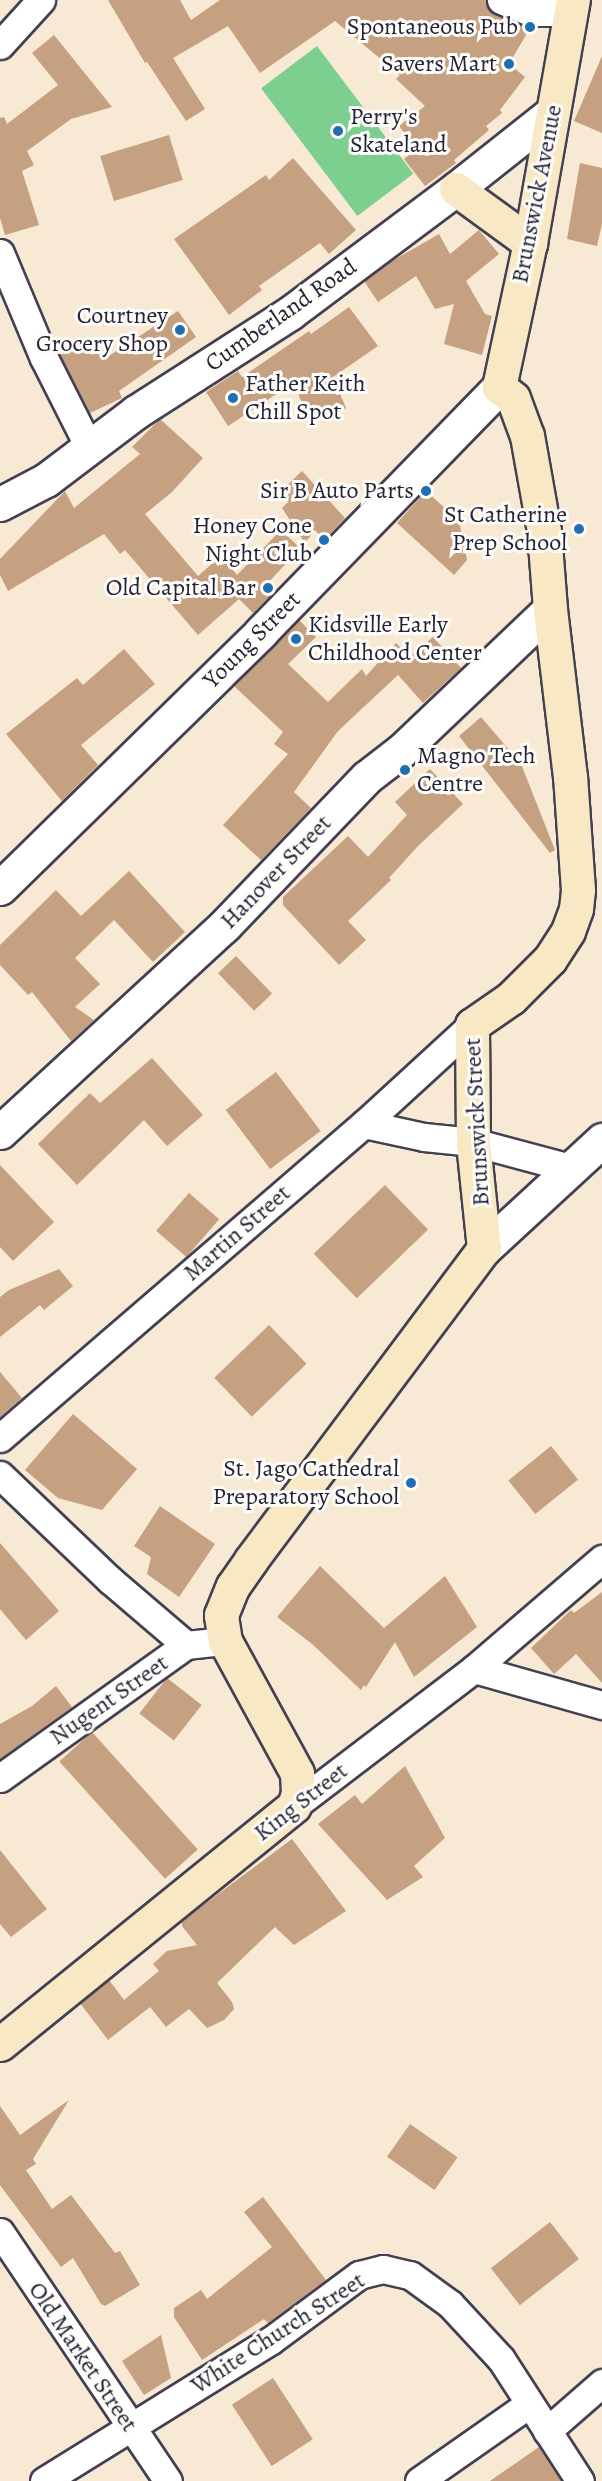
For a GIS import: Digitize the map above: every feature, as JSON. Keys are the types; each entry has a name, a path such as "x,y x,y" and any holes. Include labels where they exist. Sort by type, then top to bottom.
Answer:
{"main road":[{"name":"Brunswick Avenue","path":"499,387 530,243 572,6"},
{"path":"456,189 530,243"},
{"name":"Brunswick Street","path":"484,1249 473,1143 472,1025 511,998 550,959 568,931 576,909 578,890 570,777 550,609 544,531 527,436 513,398 499,387"},
{"path":"294,1806 298,1793 297,1773 225,1641 220,1615 233,1586 484,1249"},
{"name":"King Street","path":"0,2044 294,1806"}],"street":[{"path":"0,45 41,0"},
{"path":"501,0 531,12 572,6"},
{"name":"Cumberland Road","path":"0,504 46,480 136,412 290,313 456,189 552,113"},
{"path":"0,253 44,358 89,447"},
{"name":"Young Street","path":"0,888 261,632 499,387"},
{"name":"Hanover Street","path":"0,1132 225,925 367,777 402,750 550,609"},
{"name":"Martin Street","path":"0,1438 364,1124 472,1025"},
{"path":"364,1124 424,1137 473,1143 570,1168"},
{"path":"484,1249 602,1140"},
{"path":"0,1475 110,1581 186,1646"},
{"name":"King Street","path":"294,1806 474,1669 602,1559"},
{"name":"Nugent Street","path":"0,1778 186,1646 225,1641"},
{"path":"474,1669 602,1704"},
{"name":"Old Market Street","path":"0,2232 168,2481"},
{"name":"White Church Street","path":"44,2481 270,2342 359,2275 383,2269 410,2275 450,2304 501,2359 580,2481"},
{"path":"547,2431 602,2383"},
{"path":"419,2481 529,2404"}],"green space":[{"name":"Perry's Skateland","path":"317,46 413,174 357,216 261,88"}],"building":[{"path":"108,0 180,0 191,20 220,0 486,0 488,9 495,14 530,28 509,64 525,77 500,110 502,113 486,126 489,130 454,160 456,163 425,186 404,159 417,149 399,126 425,106 396,79 400,75 335,21 260,73 228,26 173,58 205,109 186,121 147,62 145,63"},
{"path":"54,35 112,107 71,119 27,151 34,165 22,171 39,225 5,235 0,218 0,118 4,117 7,124 58,85 32,53"},
{"path":"602,56 602,133 574,121"},
{"path":"169,135 183,180 114,201 100,156"},
{"path":"293,158 356,230 329,254 320,243 259,286 262,290 229,315 174,239 266,175 269,180"},
{"path":"580,163 602,168 602,224 597,246 567,239"},
{"path":"479,230 499,254 466,281 485,314 492,316 482,355 444,344 454,304 435,309 416,276 378,302 364,281 387,264 439,234 450,254"},
{"path":"349,307 378,346 333,377 346,408 311,423 293,383 228,426 206,392 238,371 242,377 309,331 311,334"},
{"path":"178,311 196,337 119,391 122,398 90,413 60,355 94,339 104,359"},
{"path":"160,419 203,458 172,492 145,514 198,576 221,556 237,575 281,530 300,548 268,583 276,590 253,613 239,599 198,635 125,550 120,554 104,534 8,591 0,575 0,559 65,491 74,508 140,454 132,447"},
{"path":"302,471 345,518 324,540 315,530 305,543 282,508 289,501 280,492"},
{"path":"426,491 459,521 467,560 454,575 397,523"},
{"path":"299,620 316,637 288,664 328,702 362,669 366,676 396,643 410,657 433,637 461,668 423,703 398,675 338,731 294,792 311,808 261,860 223,825 288,754 274,744 283,732 234,686"},
{"path":"124,649 155,684 81,745 98,765 62,801 6,734 77,678 83,685"},
{"path":"481,717 521,764 555,850 550,853 459,736"},
{"path":"430,769 463,804 418,846 389,878 391,880 348,921 366,940 339,965 283,905 283,897 348,836 368,857 407,815 395,802"},
{"path":"129,871 185,932 153,962 114,920 75,958 100,984 75,1007 94,1020 71,1041 32,992 28,995 0,965 0,945 56,890 81,916"},
{"path":"236,956 272,993 254,1011 218,973"},
{"path":"152,1058 203,1115 167,1146 144,1120 77,1185 38,1144 90,1093 100,1103"},
{"path":"276,1072 321,1131 270,1169 226,1110"},
{"path":"0,1165 54,1222 13,1261 0,1247"},
{"path":"385,1185 428,1230 357,1298 314,1254"},
{"path":"189,1193 219,1219 186,1257 156,1231"},
{"path":"59,1269 73,1286 44,1310 40,1305 0,1337 0,1297 9,1290"},
{"path":"269,1325 307,1364 252,1417 214,1378"},
{"path":"0,1372 22,1398 0,1417"},
{"path":"73,1414 137,1469 102,1510 58,1498 25,1470"},
{"path":"551,1446 578,1479 535,1514 508,1481"},
{"path":"160,1506 215,1544 179,1597 147,1574 151,1557 134,1546"},
{"path":"0,1543 59,1611 26,1640 0,1609"},
{"path":"320,1566 384,1628 445,1576 477,1627 414,1677 395,1642 366,1687 364,1685 361,1690 312,1644 277,1617"},
{"path":"602,1592 602,1683 576,1654 554,1674 531,1648 571,1610 574,1613"},
{"path":"167,1678 202,1705 174,1741 139,1713"},
{"path":"56,1686 72,1707 0,1759 0,1724 32,1706"},
{"path":"92,1732 198,1849 165,1879 59,1761"},
{"path":"405,1766 445,1838 414,1866 423,1877 387,1900 318,1824 355,1795 362,1804"},
{"path":"292,1839 346,1911 294,1945 275,1927 217,1983 232,2002 234,2009 224,2020 207,2028 189,2009 166,2027 150,2007 108,2040 80,2003 109,1980 124,2000 159,1971 153,1964 167,1951 197,1945 182,1926 182,1921"},
{"path":"0,1850 47,1909 11,1937 0,1924"},
{"path":"69,2100 33,2159 36,2164 26,2170 52,2209 71,2195 115,2253 120,2251 140,2285 105,2306 101,2304 73,2258 61,2267 0,2185 0,2106 20,2135"},
{"path":"410,2124 458,2157 435,2190 387,2157"},
{"path":"263,2197 326,2280 268,2323 264,2319 202,2360 174,2317 174,2308 201,2290 207,2299 272,2247 244,2212"},
{"path":"550,2222 579,2259 520,2305 491,2268"},
{"path":"161,2335 171,2378 144,2395 122,2361"},
{"path":"273,2378 313,2439 272,2466 232,2405"},
{"path":"539,2447 561,2481 490,2481"}],"place":[{"name":"Spontaneous Pub","path":"530,27"},
{"name":"Savers Mart","path":"509,64"},
{"name":"Perry's Skateland","path":"338,131"},
{"name":"Courtney Grocery Shop","path":"180,330"},
{"name":"Father Keith Chill Spot","path":"233,398"},
{"name":"Sir B Auto Parts","path":"426,491"},
{"name":"St Catherine Prep School","path":"579,529"},
{"name":"Honey Cone Night Club","path":"324,540"},
{"name":"Old Capital Bar","path":"268,588"},
{"name":"Kidsville Early Childhood Center","path":"296,639"},
{"name":"Magno Tech Centre","path":"405,770"},
{"name":"St. Jago Cathedral Preparatory School","path":"411,1483"}]}
